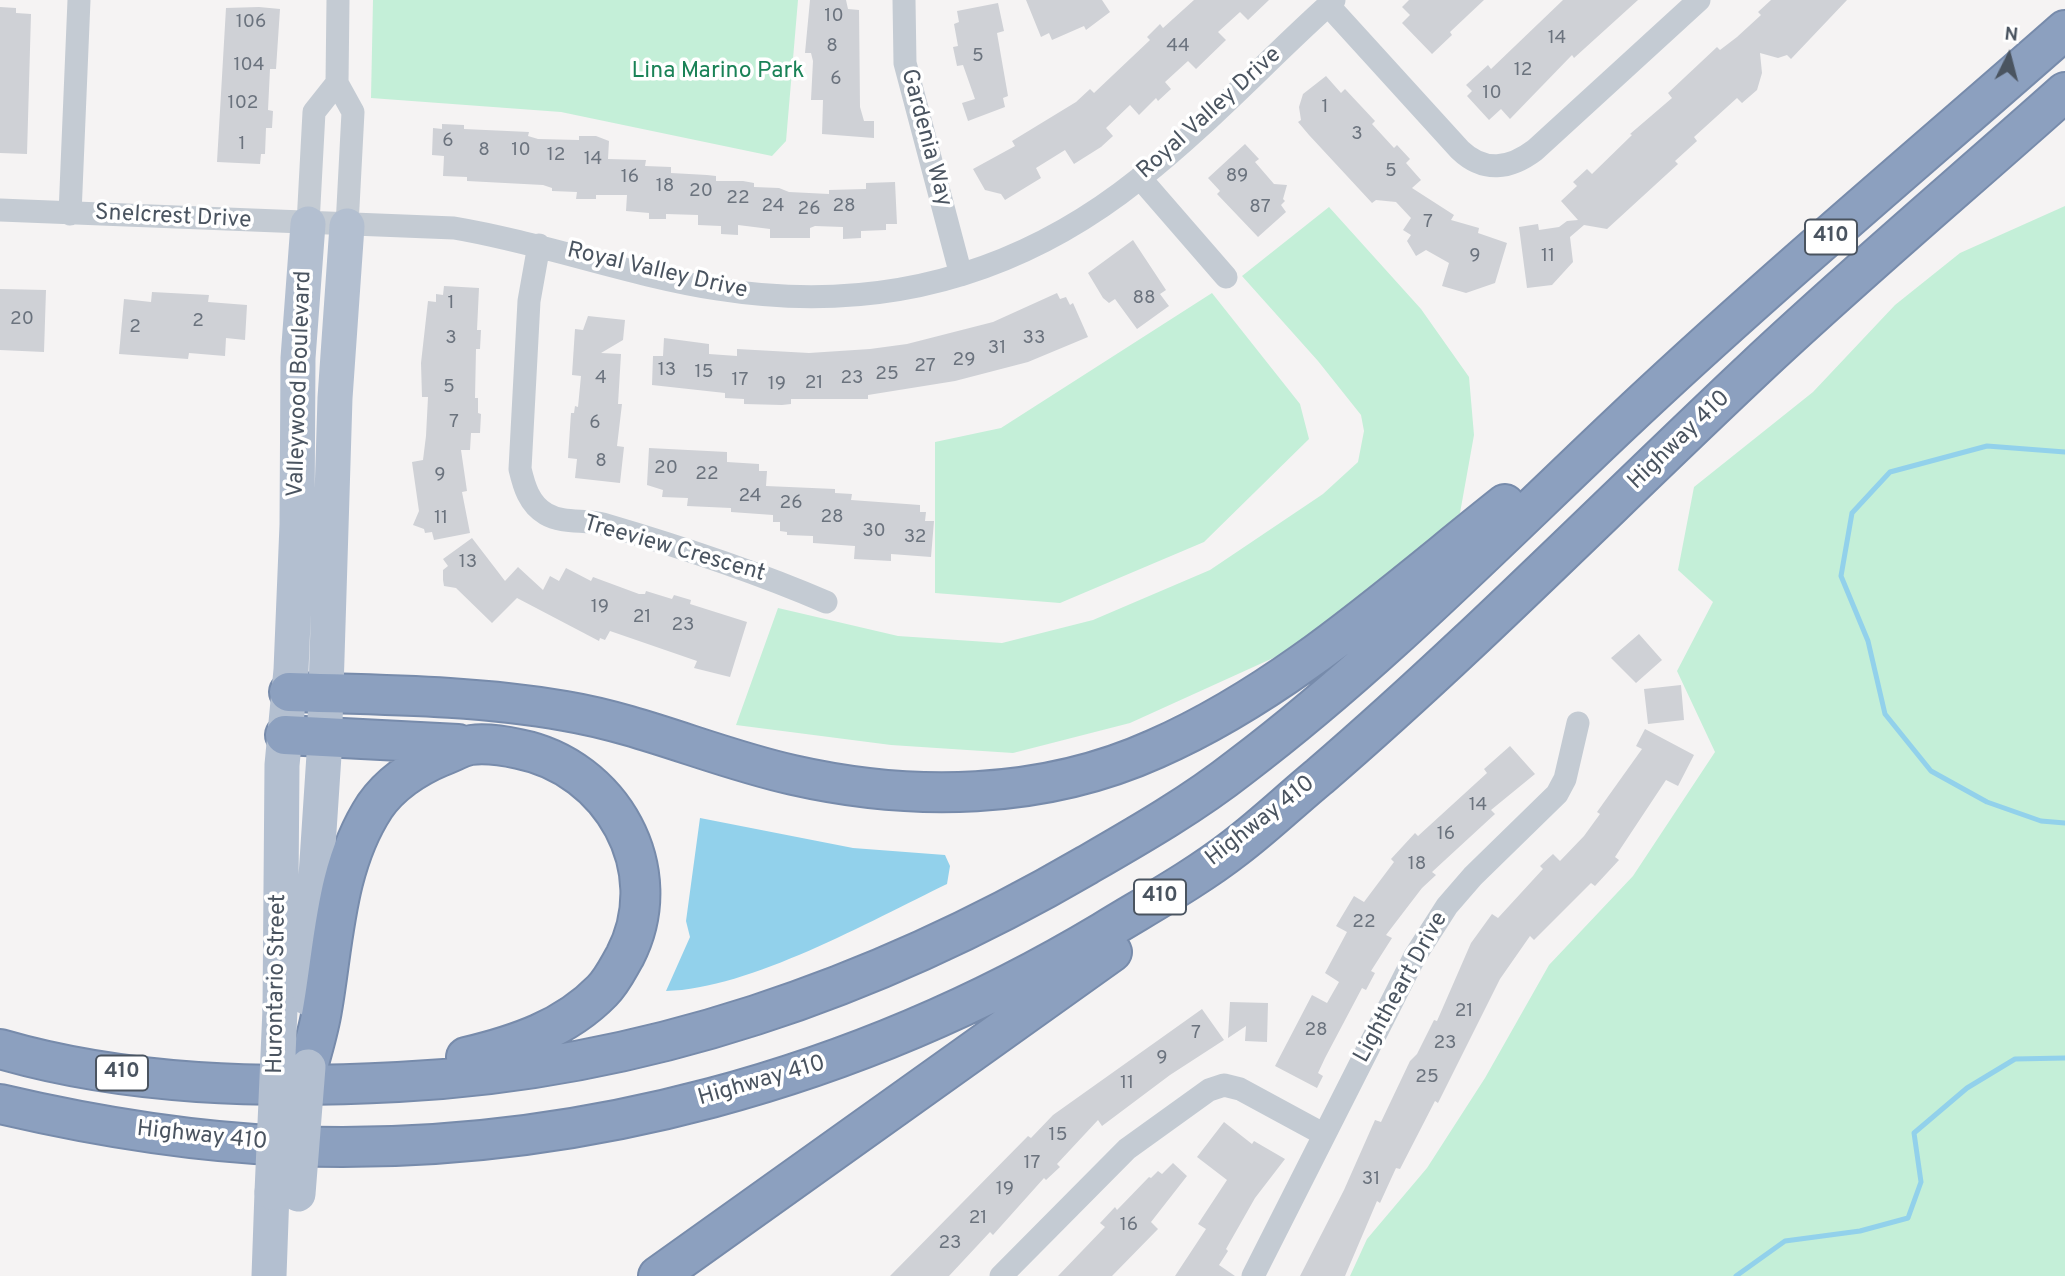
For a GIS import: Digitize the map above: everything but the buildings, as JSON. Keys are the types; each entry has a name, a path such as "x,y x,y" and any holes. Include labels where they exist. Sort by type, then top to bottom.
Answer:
{"highway":[{"name":"410","path":"0,1049 139,1076 245,1084 447,1080 634,1051 790,1006 915,955 1026,901 1130,840 1237,770 1368,663 1619,426 2065,30"},
{"name":"Highway 410","path":"0,1104 81,1123 290,1146 393,1145 501,1137 617,1119 734,1093 823,1065 957,1012 1052,962 1234,849 1417,693 1758,365 2065,92"},
{"path":"289,692 433,697 566,711 632,726 793,775 869,788 932,793 1022,787 1091,771 1153,750 1264,689 1373,609 1560,460 1619,426"},
{"path":"245,1084 290,1077 383,1073 509,1047 561,1023 589,1003 614,977 631,944 639,916 640,882 636,855 618,815 587,780 561,762 538,753 508,747 285,735"},
{"path":"308,1066 303,1010 351,852 376,806 420,765 471,745"},
{"path":"658,1276 1203,886 1234,849"}],"main road":[{"name":"Valleywood Boulevard","path":"289,692 297,525 298,358 307,224"},
{"name":"Valleywood Boulevard","path":"327,693 335,398 346,226"},
{"name":"Hurontario Street","path":"289,692 279,876 303,1010"},
{"name":"Hurontario Street","path":"289,1276 285,1193 303,1010 327,693"},
{"name":"Hurontario Street","path":"269,1276 308,1066"}],"street":[{"path":"70,214 79,0"},
{"name":"Valleywood Boulevard","path":"338,0 337,83 354,113 346,226"},
{"name":"Gardenia Way","path":"904,0 905,63 961,275"},
{"path":"1331,3 1460,150 1470,159 1494,167 1505,167 1535,149 1699,0"},
{"name":"Royal Valley Drive","path":"346,226 454,228 539,245 676,282 765,296 827,298 871,294 961,275 1048,241 1140,178 1331,3"},
{"name":"Valleywood Boulevard","path":"307,224 314,112 337,83"},
{"path":"1140,178 1226,277"},
{"name":"Snelcrest Drive","path":"0,210 346,226"},
{"name":"Treeview Crescent","path":"539,245 528,301 520,469 524,487 533,502 545,513 560,519 600,523 774,580 826,602"},
{"name":"Lightheart Drive","path":"1253,1276 1415,956 1447,906 1473,876 1557,794 1565,779 1578,723"},
{"path":"1002,1276 1127,1149 1209,1090 1224,1085 1240,1090 1323,1134"}],"green space":[{"name":"Lina Marino Park","path":"373,0 798,0 786,141 772,156 561,112 371,98"},
{"path":"2065,206 2065,1276 1350,1276 1367,1239 1427,1168 1485,1078 1549,965 1633,876 1715,752 1677,671 1713,602 1678,570 1694,487 1813,392 1895,305 1960,253"},
{"path":"1329,207 1421,309 1469,377 1474,435 1460,513 1401,571 1282,654 1130,723 1013,753 891,745 736,725 778,608 898,636 1002,643 1093,620 1210,570 1323,494 1358,462 1364,431 1361,415 1318,361 1242,276"},
{"path":"1212,293 1300,404 1309,439 1204,542 1060,603 935,593 935,442 1001,428"}],"water":[{"path":"700,818 853,848 945,855 950,866 947,884 846,934 772,966 735,979 666,991 690,937 686,921"}],"waterway":[{"path":"2065,452 1987,446 1890,472 1852,513 1841,576 1868,641 1885,714 1931,771 1987,802 2041,821 2065,823"},
{"path":"1736,1276 1785,1241 1860,1231 1908,1218 1921,1182 1914,1133 1967,1088 2015,1059 2065,1058"}]}
